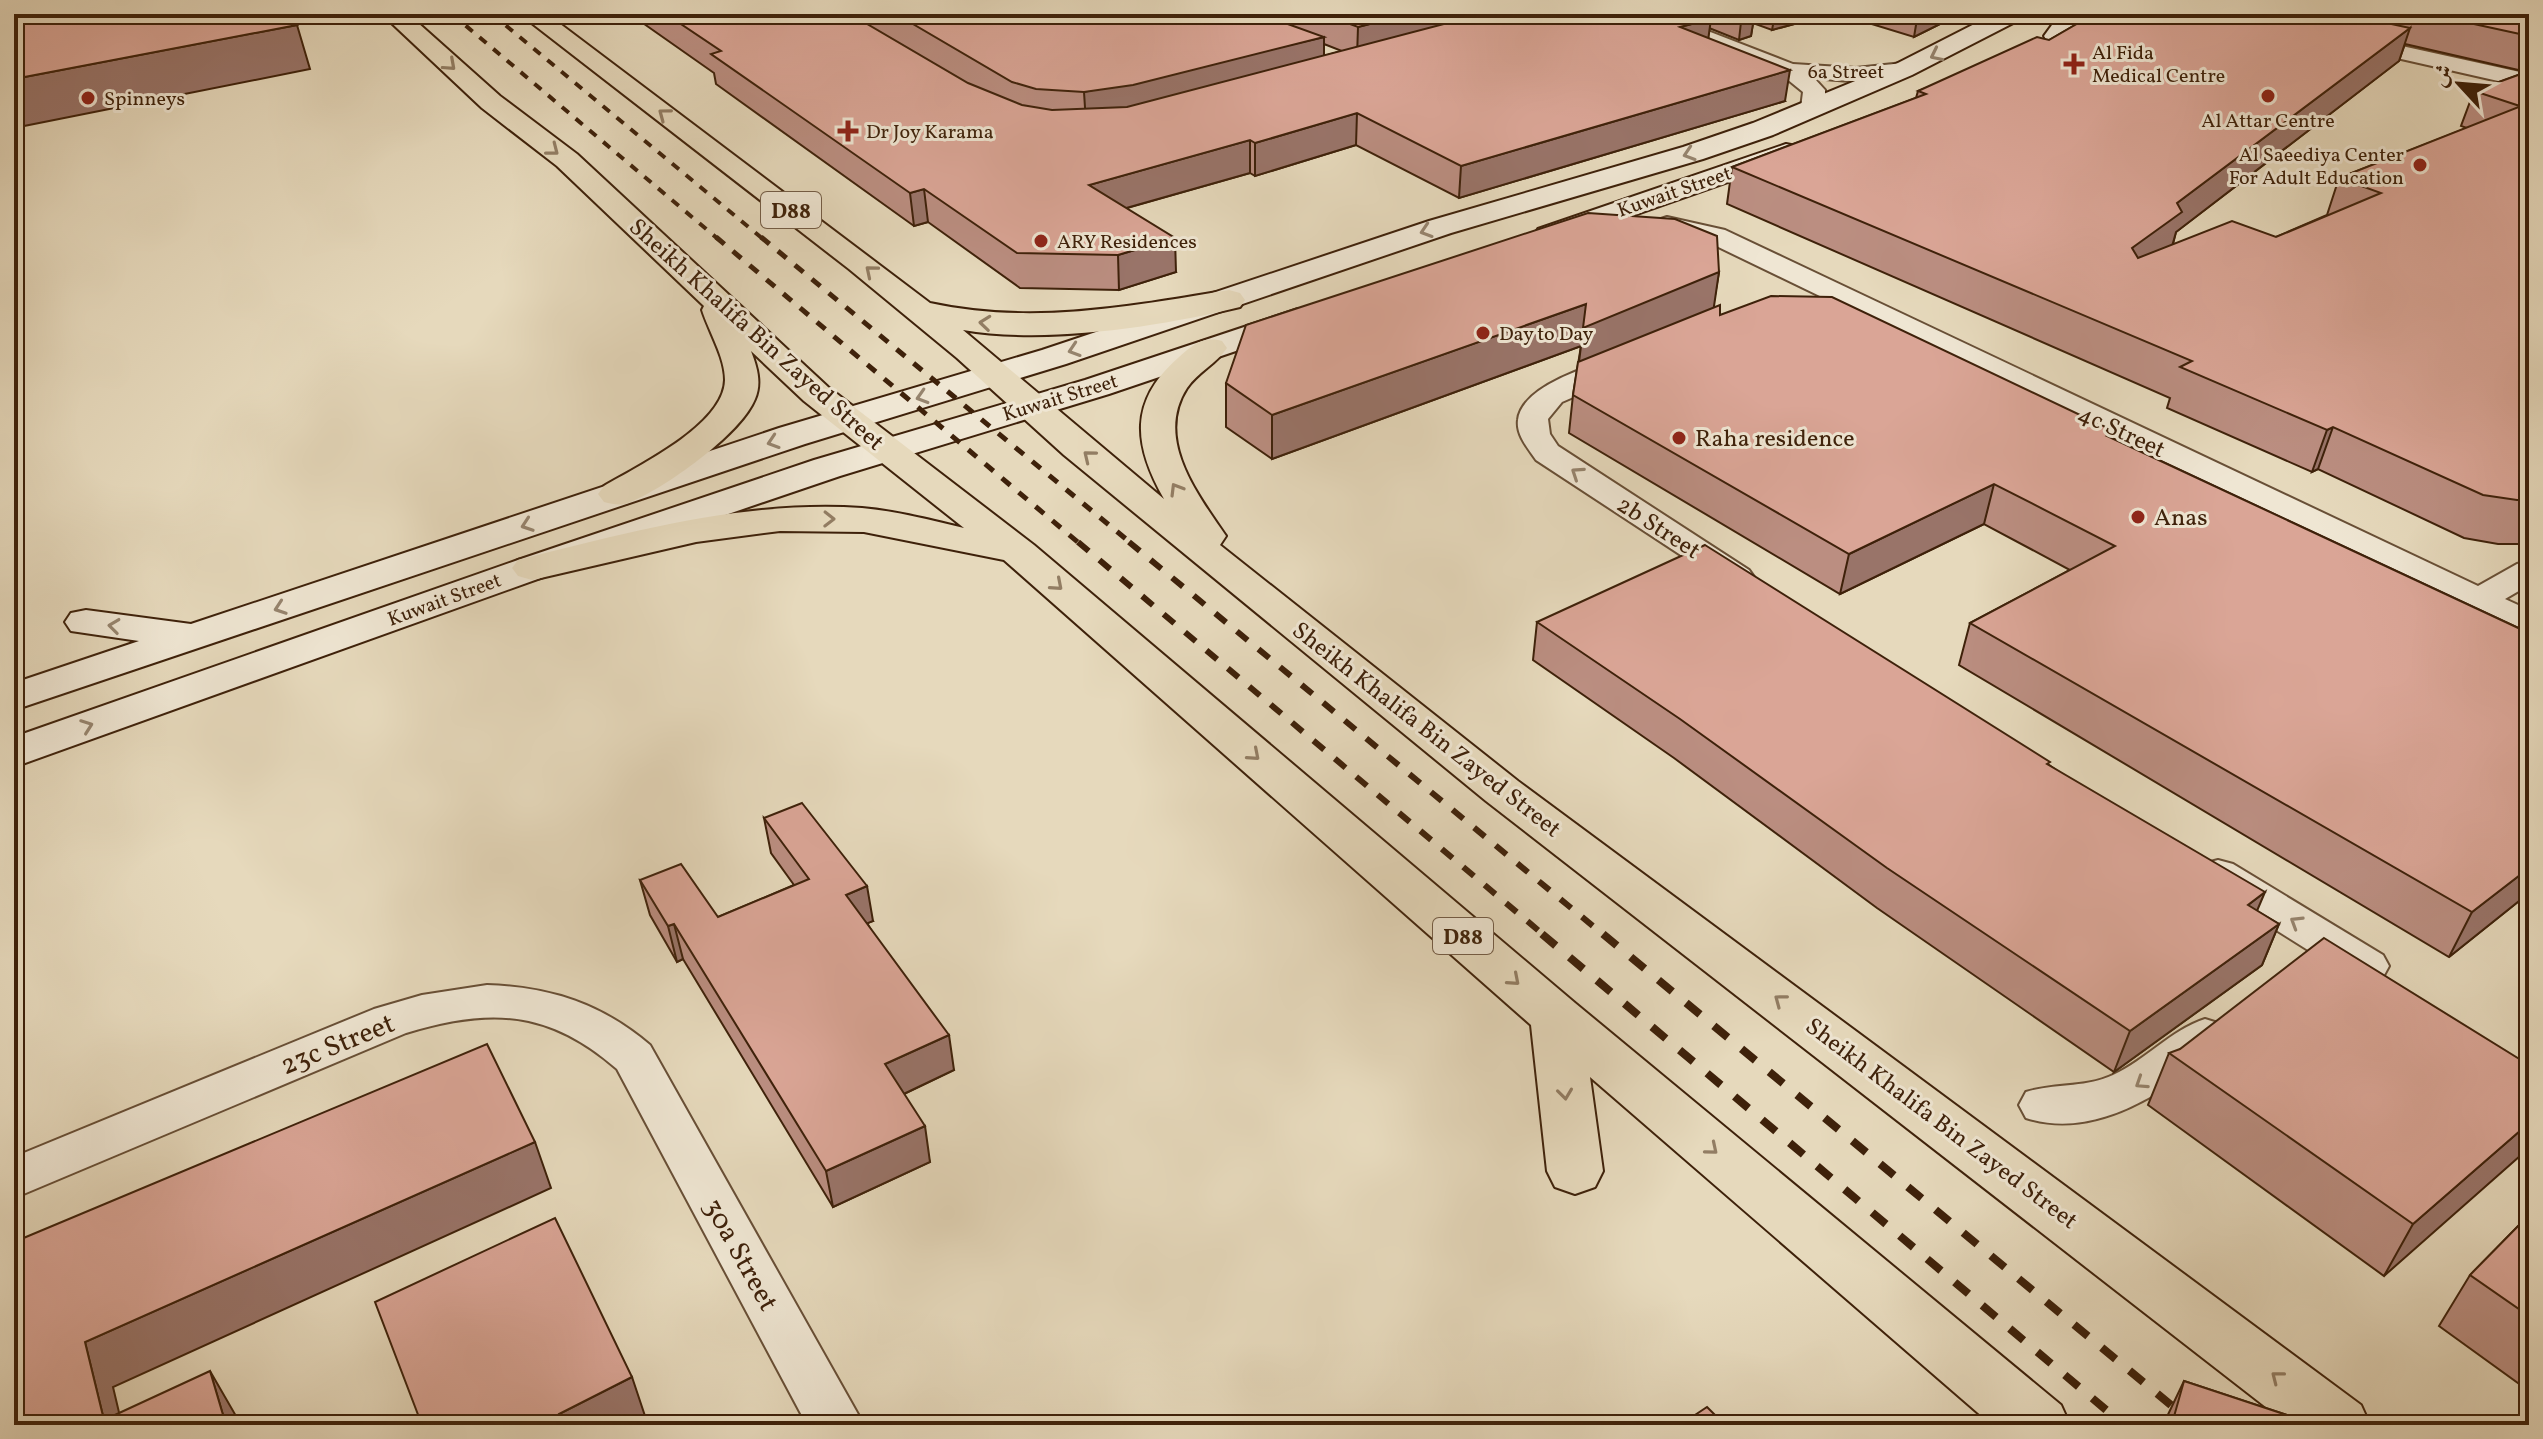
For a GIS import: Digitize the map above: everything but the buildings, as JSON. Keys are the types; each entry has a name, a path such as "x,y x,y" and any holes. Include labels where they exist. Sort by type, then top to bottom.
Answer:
{"main road":[{"name":"Sheikh Khalifa Bin Zayed Street","path":"394,14 491,102 567,160 714,300 848,419 1020,553 1556,1017 2038,1425"},
{"name":"Sheikh Khalifa Bin Zayed Street","path":"532,14 860,262 996,374 1077,447 1502,791 2338,1425"},
{"name":"Kuwait Street","path":"14,697 617,494 1229,300 1440,227 1693,153 1903,70 2013,14"},
{"path":"2072,14 2046,42 2094,14"},
{"name":"Kuwait Street","path":"1528,202 1479,223 1475,230 1479,237 1505,244 1589,220 1695,186 1814,141"},
{"path":"617,494 698,442 736,405 741,393 740,372 714,300"},
{"path":"919,311 971,322 1032,325 1133,315 1229,300"},
{"name":"Kuwait Street","path":"14,753 532,568 886,450 1033,406 1328,309"},
{"path":"1210,348 1172,383 1162,407 1158,433 1161,459 1173,486 1235,577"},
{"path":"532,568 699,531 782,519 862,520 897,524 1020,553"},
{"path":"86,622 197,636"},
{"path":"1556,1017 1575,1171"}],"street":[{"name":"6a Street","path":"1645,14 1790,70 1856,75 1903,70"},
{"path":"2325,35 2529,81"},
{"name":"6a Street","path":"1790,70 1814,90 1813,108"},
{"name":"4c Street","path":"1695,186 1692,198 1695,211 1716,236"},
{"name":"4c Street","path":"1589,220 1654,223 1716,236 2479,600 2524,615"},
{"path":"1784,307 1812,306 1871,312"},
{"name":"2b Street","path":"1648,355 1548,397 1534,409 1530,424 1534,439 1557,460 1769,596"},
{"path":"2479,600 2529,571"},
{"path":"2188,855 2384,976 2328,966 2295,972"},
{"name":"23c Street","path":"14,1178 390,1021 429,1008 471,1002 512,1002 550,1007 584,1018 612,1035 634,1057 648,1084"},
{"path":"2043,1105 2081,1105 2124,1093 2140,1085 2236,1012"},
{"name":"30a Street","path":"648,1084 836,1425"}],"railway":[{"path":"452,14 718,239"},
{"path":"492,14 763,239"},
{"path":"716,237 1080,544"},
{"path":"761,237 1132,544"},
{"path":"1078,542 1545,936"},
{"path":"1129,542 1605,936"},
{"path":"1542,934 2124,1425"},
{"path":"1603,934 2195,1425"}],"place":[{"name":"Al Fida Medical Centre","path":"2074,64"},
{"name":"Al Attar Centre","path":"2268,96"},
{"name":"Spinneys","path":"88,98"},
{"name":"Dr Joy Karama","path":"848,131"},
{"name":"Al Saeediya Center For Adult Education","path":"2420,165"},
{"name":"ARY Residences","path":"1041,241"},
{"name":"Day to Day","path":"1483,333"},
{"name":"Raha residence","path":"1679,438"},
{"name":"Anas","path":"2138,517"}]}
